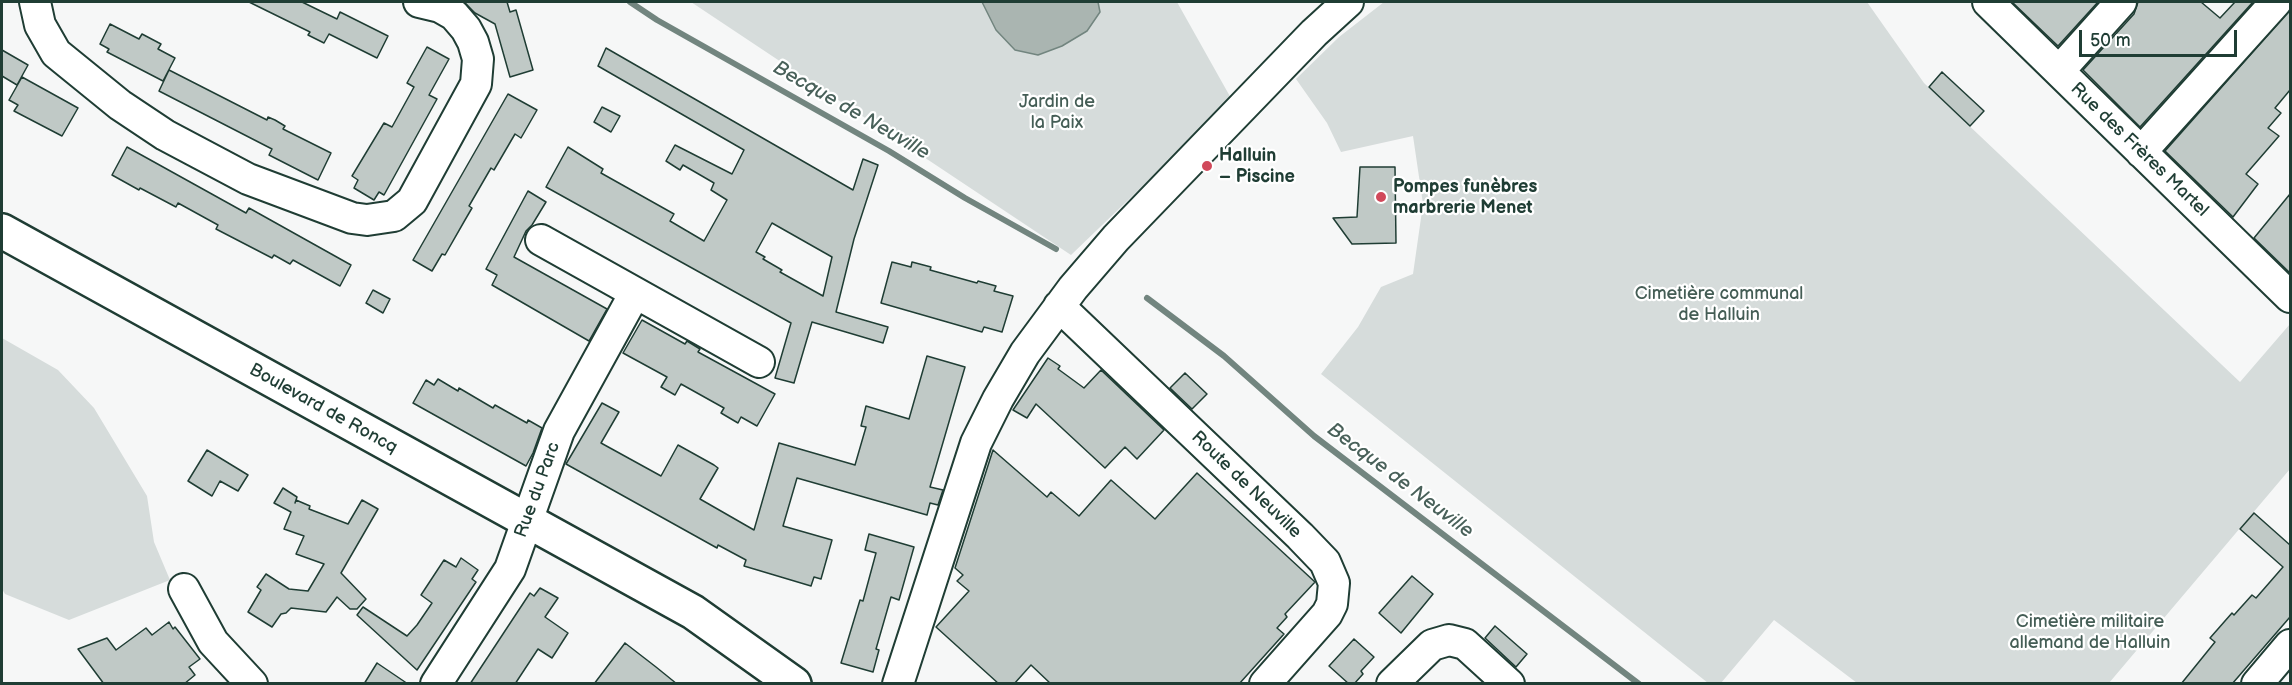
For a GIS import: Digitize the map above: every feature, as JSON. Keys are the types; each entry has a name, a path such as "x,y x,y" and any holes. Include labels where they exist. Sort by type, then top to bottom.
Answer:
{"main road":[{"name":"Boulevard de Roncq","path":"2,231 526,522 693,612 794,684"},
{"name":"Boulevard de Roncq","path":"644,587 693,621 766,684"}],"street":[{"path":"35,2 40,25 57,53 120,105 165,135 248,178 352,218 366,220 394,216 412,201 476,84 478,59 466,29 454,15 440,7 419,2"},
{"name":"Rue des Frères Martel","path":"1988,2 2290,297"},
{"path":"2059,71 2121,2"},
{"path":"2141,152 2276,2"},
{"path":"898,684 976,443 1008,381 1059,306 1116,238 1340,4"},
{"path":"541,240 759,362"},
{"name":"Rue du Parc","path":"436,684 504,580 514,559 559,431 635,293"},
{"name":"Route de Neuville","path":"1059,306 1325,562 1334,583 1332,604 1327,614 1265,684"},
{"path":"184,589 213,642 252,684"},
{"path":"1392,684 1431,645 1449,640 1465,644 1509,684"},
{"path":"2256,684 2290,645"},
{"path":"881,684 901,663 910,646"}],"green space":[{"name":"Jardin de la Paix","path":"691,2 1177,2 1232,100 1071,255"},
{"name":"Cimetière communal de Halluin","path":"1384,2 1867,2 1924,83 2240,382 2290,324 2290,469 2109,683 1857,683 1774,620 1721,683 1708,683 1321,374 1358,327 1381,287 1413,274 1423,204 1413,136 1341,152 1327,123 1296,79 1339,37"},
{"path":"2,338 58,370 94,408 147,496 154,542 170,580 69,620 5,594 2,589"}],"shaded area":[{"path":"982,2 1098,2 1100,12 1087,31 1062,46 1038,55 1015,50 996,30"}],"building":[{"path":"249,2 302,2 337,19 340,12 388,36 377,58 329,34 324,43 308,35 310,32"},
{"path":"464,2 507,2 510,12 516,10 533,70 510,77 495,24 475,13"},
{"path":"2012,2 2098,2 2058,46"},
{"path":"2138,2 2201,2 2220,18 2235,2 2253,2 2140,127 2083,70 2134,14"},
{"path":"2290,10 2290,90 2275,108 2281,113 2268,128 2279,136 2246,174 2258,184 2233,217 2165,151"},
{"path":"110,24 139,39 142,34 161,44 158,49 175,58 163,81 107,52 109,49 100,44"},
{"path":"427,47 449,59 429,95 437,99 384,195 379,192 374,200 354,188 358,180 352,176 384,123 392,127 414,87 407,83"},
{"path":"606,48 853,190 863,159 878,165 854,239 836,312 888,327 883,343 812,322 794,383 775,378 791,323 546,187 568,147 603,169 601,173 674,214 670,221 704,241 727,200 711,190 714,183 683,165 680,170 666,161 675,145 732,174 744,150 598,66","holes":["772,223 832,257 823,296 780,272 782,270 756,252"]},
{"path":"2,50 28,65 17,85 2,76"},
{"path":"169,70 267,120 268,117 275,120 285,126 283,129 331,153 318,180 269,155 272,149 159,91"},
{"path":"1942,72 1984,111 1970,126 1929,87"},
{"path":"22,77 78,108 62,136 14,111 18,105 9,100"},
{"path":"508,94 537,110 521,138 515,134 494,170 491,168 469,206 472,208 445,255 442,254 432,271 413,260"},
{"path":"602,107 620,116 611,132 594,122"},
{"path":"127,147 246,213 249,208 351,265 340,286 293,260 290,264 274,255 272,258 216,229 218,225 178,203 176,207 112,175"},
{"path":"1360,167 1395,167 1396,243 1352,244 1333,218 1357,217"},
{"path":"528,191 546,202 526,231 514,257 607,309 589,341 492,285 497,275 486,269"},
{"path":"2290,194 2290,273 2254,238"},
{"path":"892,262 911,267 912,262 931,267 930,270 996,286 994,291 1013,296 1002,332 984,327 982,332 881,303"},
{"path":"373,290 390,299 383,313 366,303"},
{"path":"642,320 685,344 687,341 700,349 698,352 775,394 757,426 741,417 738,423 721,413 724,408 681,384 675,395 661,387 667,377 623,353"},
{"path":"927,356 965,367 930,487 943,490 938,505 930,503 927,515 797,478 783,526 832,540 821,579 814,577 811,586 744,566 746,560 718,545 717,548 566,464 602,403 619,412 601,443 661,476 678,445 714,465 718,468 700,499 754,530 779,443 855,465 866,427 861,426 866,406 909,419"},
{"path":"1048,358 1060,366 1058,369 1084,388 1101,370 1164,430 1137,459 1125,447 1105,468 1036,404 1027,418 1013,410"},
{"path":"1185,373 1207,394 1192,409 1170,388"},
{"path":"438,379 458,391 459,388 493,408 495,405 527,423 528,420 542,428 526,466 413,403 426,380 434,385"},
{"path":"207,450 248,475 238,491 220,481 212,496 188,481"},
{"path":"993,450 1047,497 1051,492 1079,516 1111,480 1155,519 1197,473 1315,582 1285,614 1287,617 1277,628 1284,634 1239,684 1051,684 1031,665 1014,684 999,684 936,627 969,591 957,581 963,575 955,568"},
{"path":"283,488 297,497 296,500 310,506 309,509 348,524 362,500 378,509 341,573 366,599 357,609 350,609 337,597 326,612 291,608 281,614 272,627 248,612 261,590 257,587 266,574 289,589 308,591 324,564 296,554 304,536 284,529 291,512 274,503"},
{"path":"2254,513 2290,545 2290,617 2232,684 2181,684 2215,642 2210,638 2252,595 2256,598 2283,567 2240,529"},
{"path":"869,534 914,547 899,600 891,597 876,649 879,650 873,672 841,663 860,600 863,601 876,553 865,550"},
{"path":"461,558 478,570 472,579 476,582 417,670 357,615 363,607 407,636 432,603 421,595 444,560 456,567"},
{"path":"1412,576 1433,594 1401,633 1379,613"},
{"path":"540,588 558,598 545,617 568,633 552,658 538,649 515,684 470,684 530,593 534,596"},
{"path":"169,622 200,659 189,667 195,675 184,684 104,684 78,649 107,638 116,650 146,628 152,635"},
{"path":"1495,626 1527,654 1516,667 1485,638"},
{"path":"1354,639 1374,657 1361,671 1363,674 1354,684 1349,684 1329,666"},
{"path":"625,643 656,667 677,684 594,684"},
{"path":"377,663 408,684 364,684"}],"waterway":[{"name":"Becque de Neuville","path":"630,2 657,20 889,151 965,198 1056,249"},
{"name":"Becque de Neuville","path":"1147,298 1224,356 1314,436 1639,684"}],"place":[{"name":"Halluin – Piscine","path":"1207,166"},
{"name":"Pompes funèbres marbrerie Menet","path":"1381,197"}],"park label":[{"name":"Cimetière militaire allemand de Halluin","path":"2090,632"}]}
